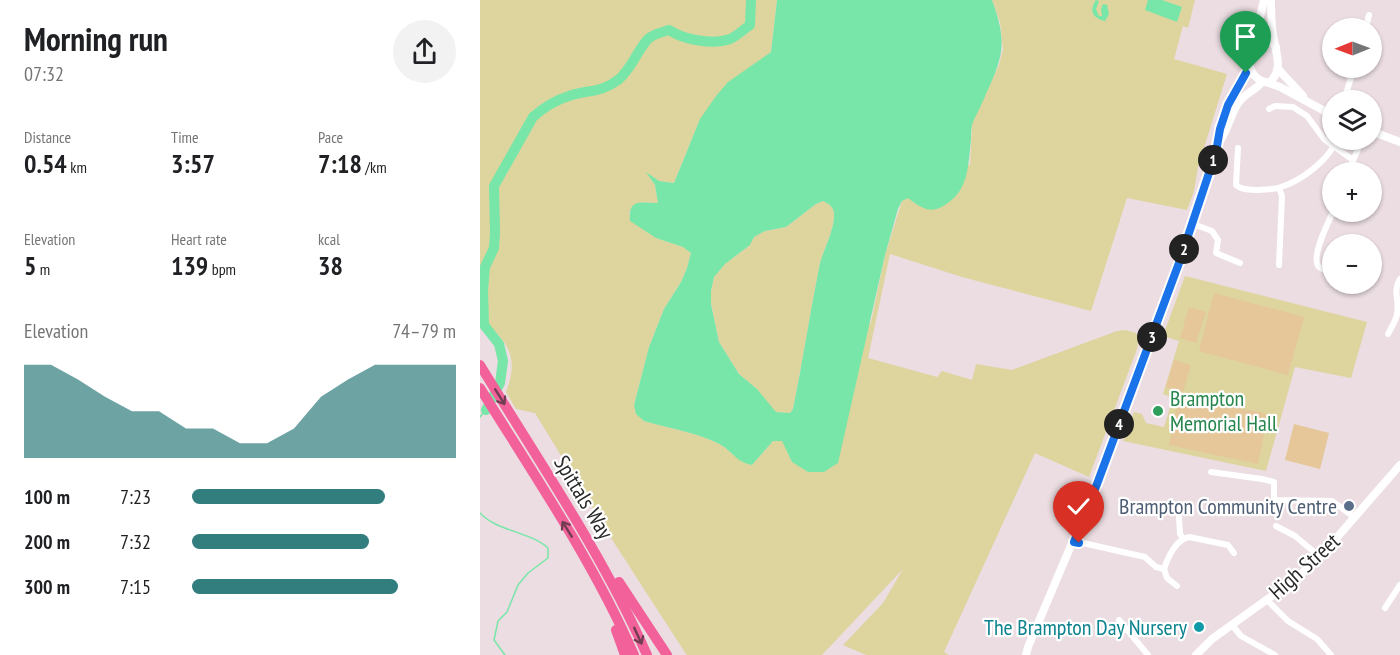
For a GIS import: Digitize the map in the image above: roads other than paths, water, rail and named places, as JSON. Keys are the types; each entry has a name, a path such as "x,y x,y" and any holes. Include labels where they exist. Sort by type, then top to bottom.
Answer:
{"highway":[{"name":"Spittals Way","path":"482,369 578,523 609,577 647,655"},
{"name":"Spittals Way","path":"480,388 584,556 634,655"},
{"path":"578,523 603,555 667,655"},
{"path":"584,556 625,655"}],"main road":[{"path":"1026,655 1097,484 1193,224 1219,142 1220,129 1228,105 1246,73 1264,0"},
{"path":"1219,142 1240,101 1273,79 1278,69 1271,24 1271,0"},
{"path":"1253,46 1265,40 1276,47"},
{"path":"1249,62 1253,75 1265,83 1322,110"},
{"path":"1278,69 1309,103"},
{"path":"1382,135 1400,142"},
{"name":"High Street","path":"1196,655 1212,639 1297,578 1320,558 1400,465"}],"street":[{"path":"1269,109 1275,106 1293,107 1307,116 1322,136"},
{"path":"1238,148 1236,185 1239,188 1254,190 1279,188 1296,181 1317,165 1330,150"},
{"path":"1343,150 1353,160 1358,150"},
{"path":"1279,188 1282,196 1279,265"},
{"path":"1193,224 1212,231 1218,240 1216,253 1240,263"},
{"path":"1322,239 1315,256 1316,265 1322,270"},
{"path":"1388,334 1397,316 1395,286 1400,279"},
{"path":"1211,472 1274,482 1274,500 1332,501 1354,517"},
{"path":"1179,517 1180,534 1183,538"},
{"path":"1276,525 1295,536 1320,558"},
{"path":"1177,586 1167,578 1164,569 1183,538 1189,537 1228,545 1234,553"},
{"path":"1074,542 1145,557 1156,567 1164,569"},
{"path":"1385,608 1400,585"},
{"path":"1267,600 1288,621 1317,639 1331,655"},
{"path":"1119,620 1148,655"},
{"path":"1232,625 1240,636 1275,655"}],"waterway":[{"path":"486,410 500,383 503,361 499,344 484,325 485,267 494,248 494,186 533,117 545,107 559,100 605,87 618,80 627,71 648,39 655,34 669,30 682,36 715,42 733,38 750,25 751,0"},
{"path":"480,417 486,410"},
{"path":"480,513 496,524 532,538 548,548 548,558 528,573 518,585 507,612 498,621 494,640 505,655"}],"place":[{"name":"Brampton Memorial Hall","path":"1158,411"},
{"name":"Brampton Community Centre","path":"1349,506"},
{"name":"The Brampton Day Nursery","path":"1199,627"}]}
